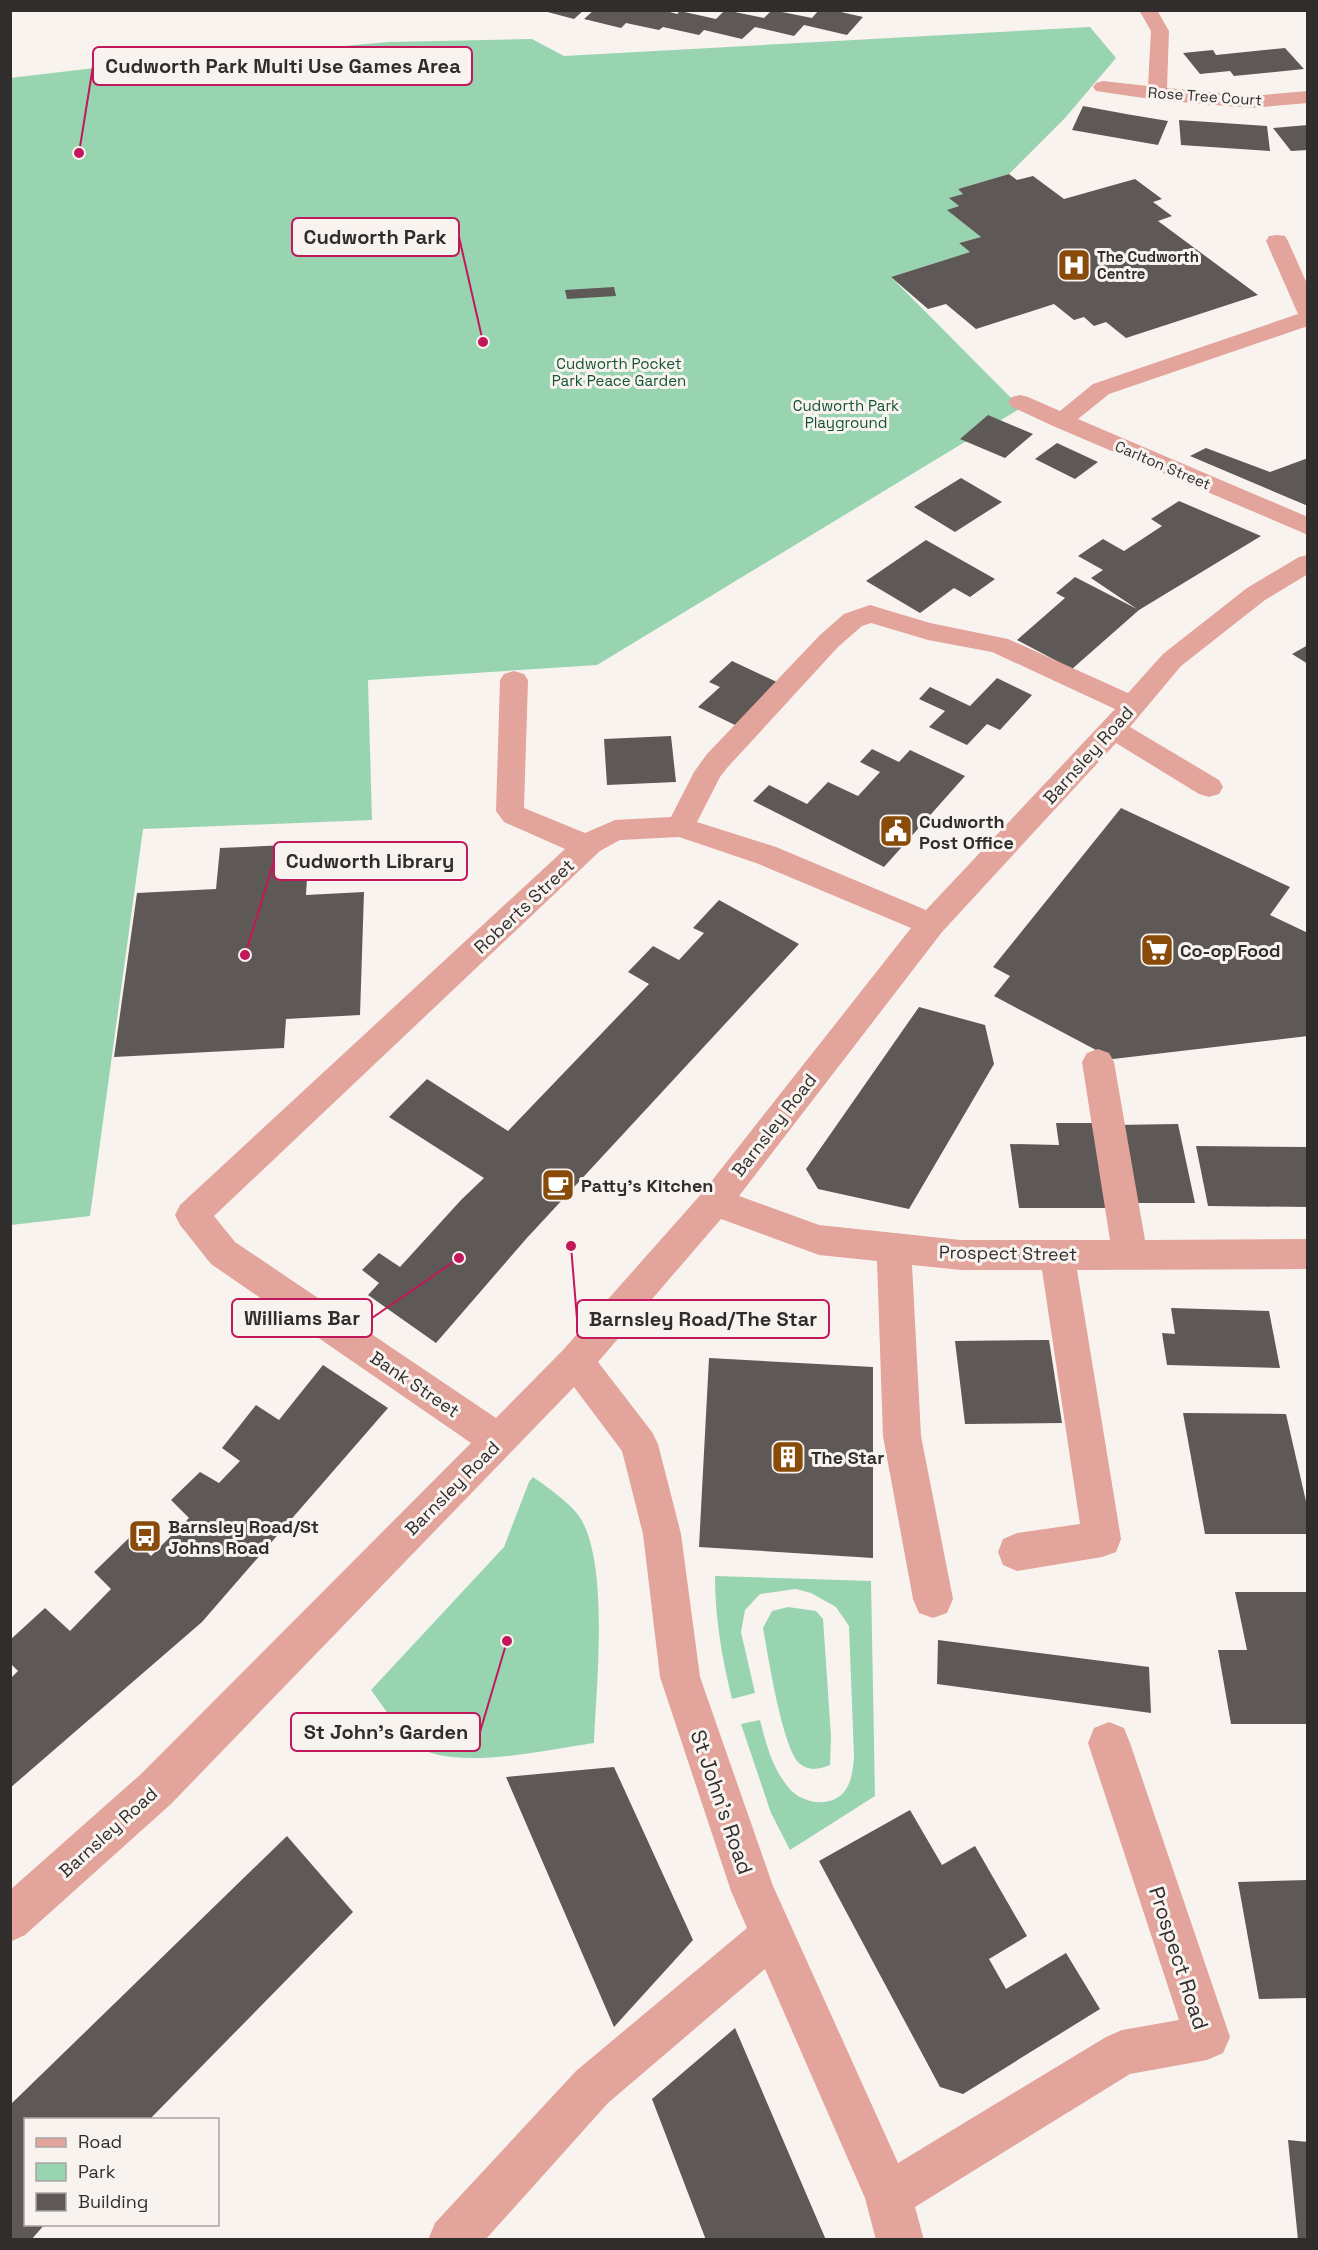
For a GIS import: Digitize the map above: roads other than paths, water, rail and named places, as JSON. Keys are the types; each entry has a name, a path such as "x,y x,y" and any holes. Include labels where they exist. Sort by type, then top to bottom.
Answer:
{"street":[{"path":"1148,10 1160,31 1157,94"},
{"name":"Rose Tree Court","path":"1103,87 1251,102 1308,97"},
{"path":"1277,242 1308,313"},
{"path":"1061,421 1101,389 1308,318"},
{"name":"Carlton Street","path":"1020,402 1308,526"},
{"name":"Barnsley Road","path":"10,1920 156,1789 576,1361 715,1202 931,924 1122,718 1172,660 1256,594 1308,563"},
{"path":"680,827 708,772 829,641 853,620 870,614 928,631 999,645 1122,718 1209,787"},
{"path":"514,680 510,811 514,815 577,841 581,853"},
{"name":"Roberts Street","path":"192,1215 590,843 615,830 680,827 766,855 931,924"},
{"path":"1098,1062 1130,1254"},
{"name":"Prospect Street","path":"715,1202 819,1240 961,1255 1308,1254"},
{"name":"Bank Street","path":"192,1215 223,1253 499,1441"},
{"path":"894,1248 902,1436 933,1599"},
{"path":"1017,1552 1102,1539 1057,1255"},
{"name":"St John's Road","path":"576,1361 639,1444 662,1534 680,1677 753,1891 888,2196 900,2240"},
{"name":"Prospect Road","path":"888,2196 1122,2053 1207,2037 1109,1743"},
{"path":"452,2240 592,2087 772,1935"}],"place":[{"name":"Cudworth Park Multi Use Games Area","path":"79,153"},
{"name":"The Cudworth Centre","path":"1074,265"},
{"name":"Cudworth Park","path":"483,342"},
{"name":"Cudworth Post Office","path":"896,831"},
{"name":"Co-op Food","path":"1157,950"},
{"name":"Cudworth Library","path":"245,955"},
{"name":"Patty's Kitchen","path":"558,1185"},
{"name":"Barnsley Road/The Star","path":"571,1246"},
{"name":"Williams Bar","path":"459,1258"},
{"name":"The Star","path":"788,1457"},
{"name":"Barnsley Road/St Johns Road","path":"145,1536"},
{"name":"St John's Garden","path":"507,1641"}],"park label":[{"name":"Cudworth Pocket Park Peace Garden","path":"619,372"},
{"name":"Cudworth Park Playground","path":"846,414"}]}
